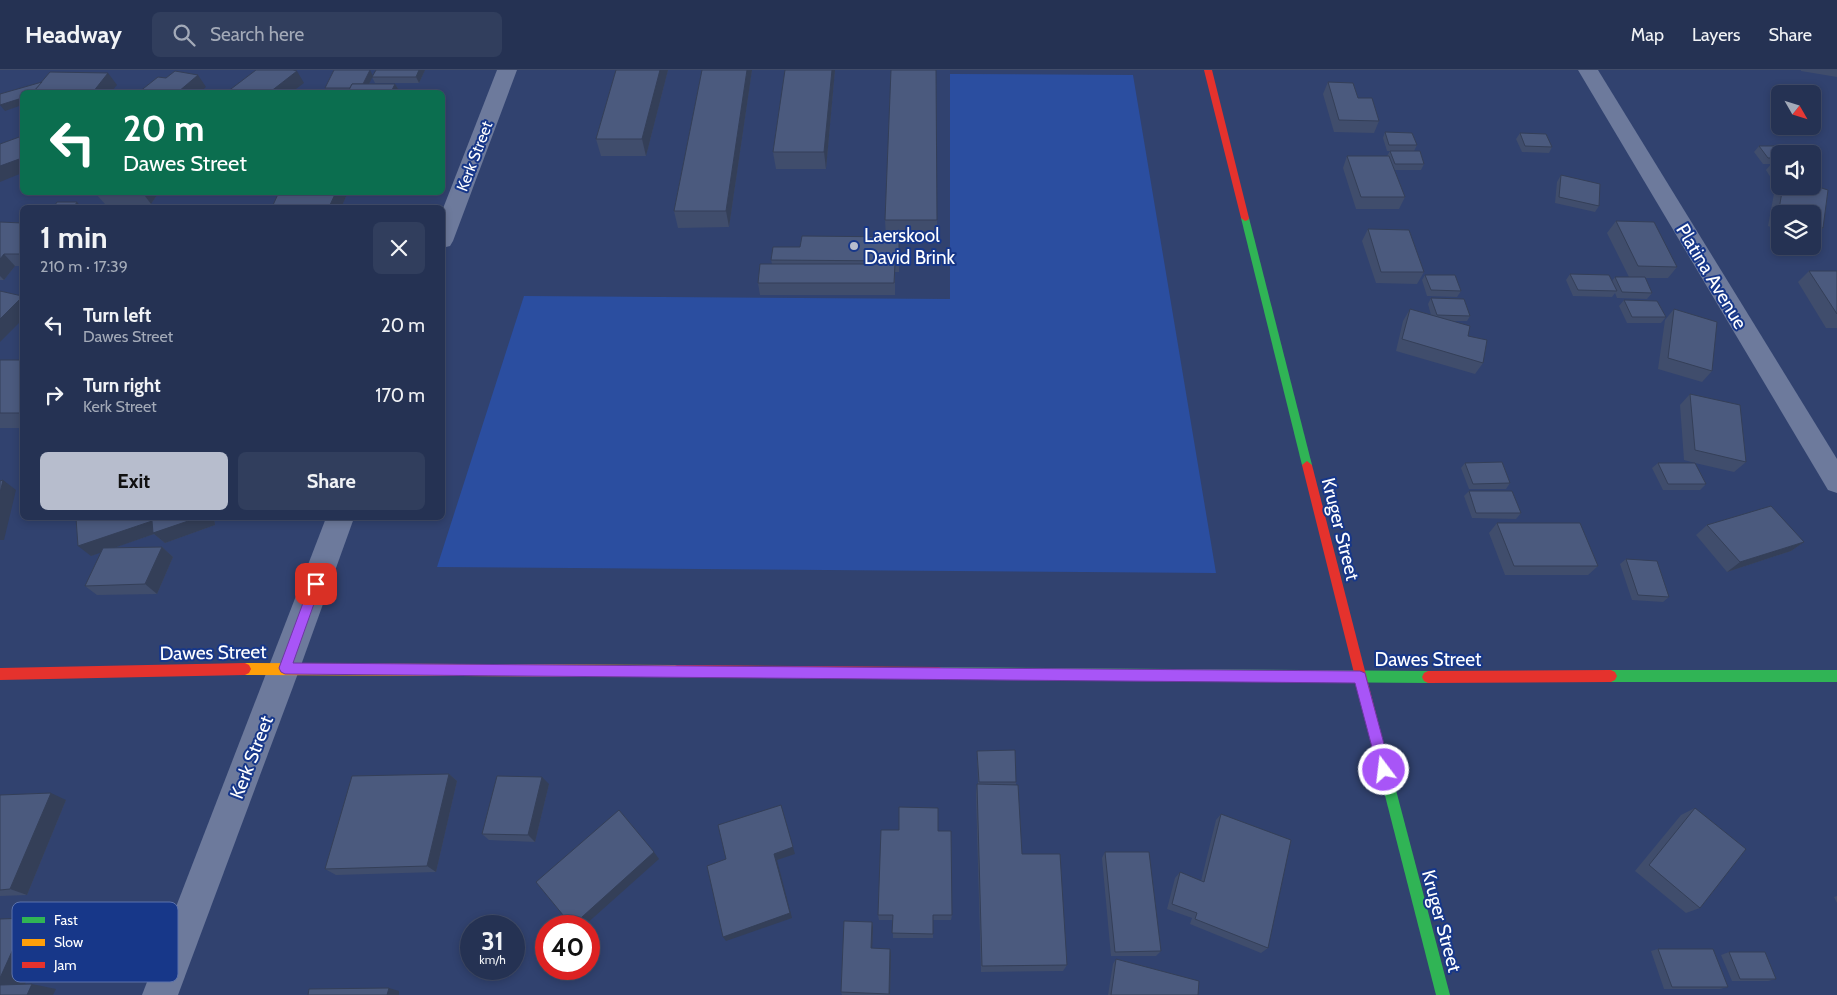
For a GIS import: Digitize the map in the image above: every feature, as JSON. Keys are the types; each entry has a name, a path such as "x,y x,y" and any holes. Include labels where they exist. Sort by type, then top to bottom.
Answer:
{"street":[{"name":"Kerk Street","path":"445,233 507,70"},
{"name":"Kruger Street","path":"1208,70 1360,677 1443,995"},
{"name":"Platina Avenue","path":"1588,70 1837,482"},
{"name":"Kerk Street","path":"178,948 339,520"},
{"name":"Dawes Street","path":"0,674 285,668 1360,677 1837,676"},
{"name":"Kerk Street","path":"160,995 165,982"}],"shaded area":[{"path":"950,74 1133,75 1216,573 437,567 524,296 950,299"}],"building":[{"path":"256,70 297,71 273,90 230,90"},
{"path":"334,70 370,70 363,84 352,84 350,88 325,88"},
{"path":"376,70 419,70 416,77 372,77"},
{"path":"616,70 660,70 642,139 596,139"},
{"path":"702,70 747,70 726,211 674,211"},
{"path":"785,70 832,70 824,152 773,152"},
{"path":"891,70 936,70 937,220 885,220"},
{"path":"175,71 198,75 180,90 142,90 158,77 166,78"},
{"path":"50,72 108,73 95,90 35,90"},
{"path":"42,82 35,90 20,90 20,99 0,105 0,94"},
{"path":"1328,82 1353,83 1358,98 1372,98 1379,121 1339,120"},
{"path":"352,84 395,84 392,90 349,90"},
{"path":"1385,132 1412,133 1417,145 1389,145"},
{"path":"1520,133 1546,134 1552,147 1525,146"},
{"path":"20,137 20,159 0,166 0,144"},
{"path":"1759,146 1771,146 1771,158 1768,158"},
{"path":"1390,151 1420,151 1424,164 1395,164"},
{"path":"1347,156 1389,156 1405,197 1361,197"},
{"path":"1561,175 1600,184 1599,206 1559,197"},
{"path":"1821,188 1828,190 1823,228 1821,227 1821,205 1780,205 1781,195 1821,195"},
{"path":"278,195 335,195 330,205 273,205"},
{"path":"57,202 77,202 75,205 55,205"},
{"path":"1616,221 1654,222 1677,267 1638,266"},
{"path":"0,222 20,223 20,254 4,254 0,259"},
{"path":"1368,229 1409,230 1424,272 1381,272"},
{"path":"802,236 899,237 899,261 771,260 773,247 800,247"},
{"path":"760,264 895,264 894,283 758,283"},
{"path":"1809,271 1837,271 1837,314"},
{"path":"1570,274 1609,275 1617,291 1578,290"},
{"path":"1425,275 1455,275 1461,291 1431,290"},
{"path":"1615,277 1645,277 1652,293 1622,292"},
{"path":"0,291 20,296 20,299 0,319"},
{"path":"1431,298 1464,299 1470,316 1437,315"},
{"path":"1624,300 1657,301 1666,317 1632,317"},
{"path":"1410,309 1470,326 1468,336 1487,340 1483,363 1402,339"},
{"path":"1674,309 1717,322 1712,371 1668,358"},
{"path":"0,360 20,360 20,413 0,413"},
{"path":"1690,394 1740,405 1746,462 1695,450"},
{"path":"1502,462 1510,483 1473,484 1465,463"},
{"path":"1658,463 1695,463 1706,484 1668,484"},
{"path":"3,480 0,493 0,481"},
{"path":"1469,491 1512,491 1521,513 1476,513"},
{"path":"1771,506 1804,542 1740,562 1707,525"},
{"path":"76,520 191,520 153,533 152,521 78,546"},
{"path":"1497,523 1580,523 1598,566 1514,566"},
{"path":"162,547 145,584 85,586 103,548"},
{"path":"1626,559 1657,561 1669,597 1638,595"},
{"path":"1015,750 1016,782 979,782 977,751"},
{"path":"449,774 427,866 325,869 352,776"},
{"path":"497,776 542,777 528,835 482,834"},
{"path":"977,784 1018,785 1022,854 1060,854 1067,965 982,966"},
{"path":"51,793 10,889 0,890 0,795"},
{"path":"781,805 793,847 774,854 790,913 723,937 707,866 726,859 718,825"},
{"path":"899,807 938,808 938,831 951,831 952,915 933,915 933,934 892,933 893,915 878,915 881,830 899,830"},
{"path":"1695,808 1746,849 1700,908 1649,865"},
{"path":"619,810 654,852 584,915 563,915 536,882"},
{"path":"1221,814 1291,840 1268,948 1195,919 1197,913 1172,904 1180,872 1204,882"},
{"path":"1105,852 1149,852 1161,951 1115,952"},
{"path":"0,919 12,919 12,951 0,978"},
{"path":"844,921 872,922 871,948 890,949 889,994 841,992"},
{"path":"1658,949 1713,949 1728,987 1672,987"},
{"path":"1729,952 1765,952 1776,979 1740,979"},
{"path":"1116,959 1199,981 1198,995 1111,995"},
{"path":"32,984 27,995 0,995 0,985"},
{"path":"389,988 387,995 308,995 309,989"}],"traffic: fast":[{"path":"1245,218 1307,465"},
{"path":"939,673 1428,677"},
{"path":"1611,676 1837,676"},
{"path":"1376,737 1443,995"}],"traffic: slow":[{"path":"245,669 677,671"}],"traffic: jam":[{"path":"1208,70 1245,218"},
{"path":"1307,465 1376,737"},
{"path":"0,674 245,669"},
{"path":"677,671 939,673"},
{"path":"1428,677 1611,676"}],"place":[{"name":"Laerskool David Brink","path":"854,246"}],"route":[{"path":"316,584 285,668 1360,677 1384,770"}]}
